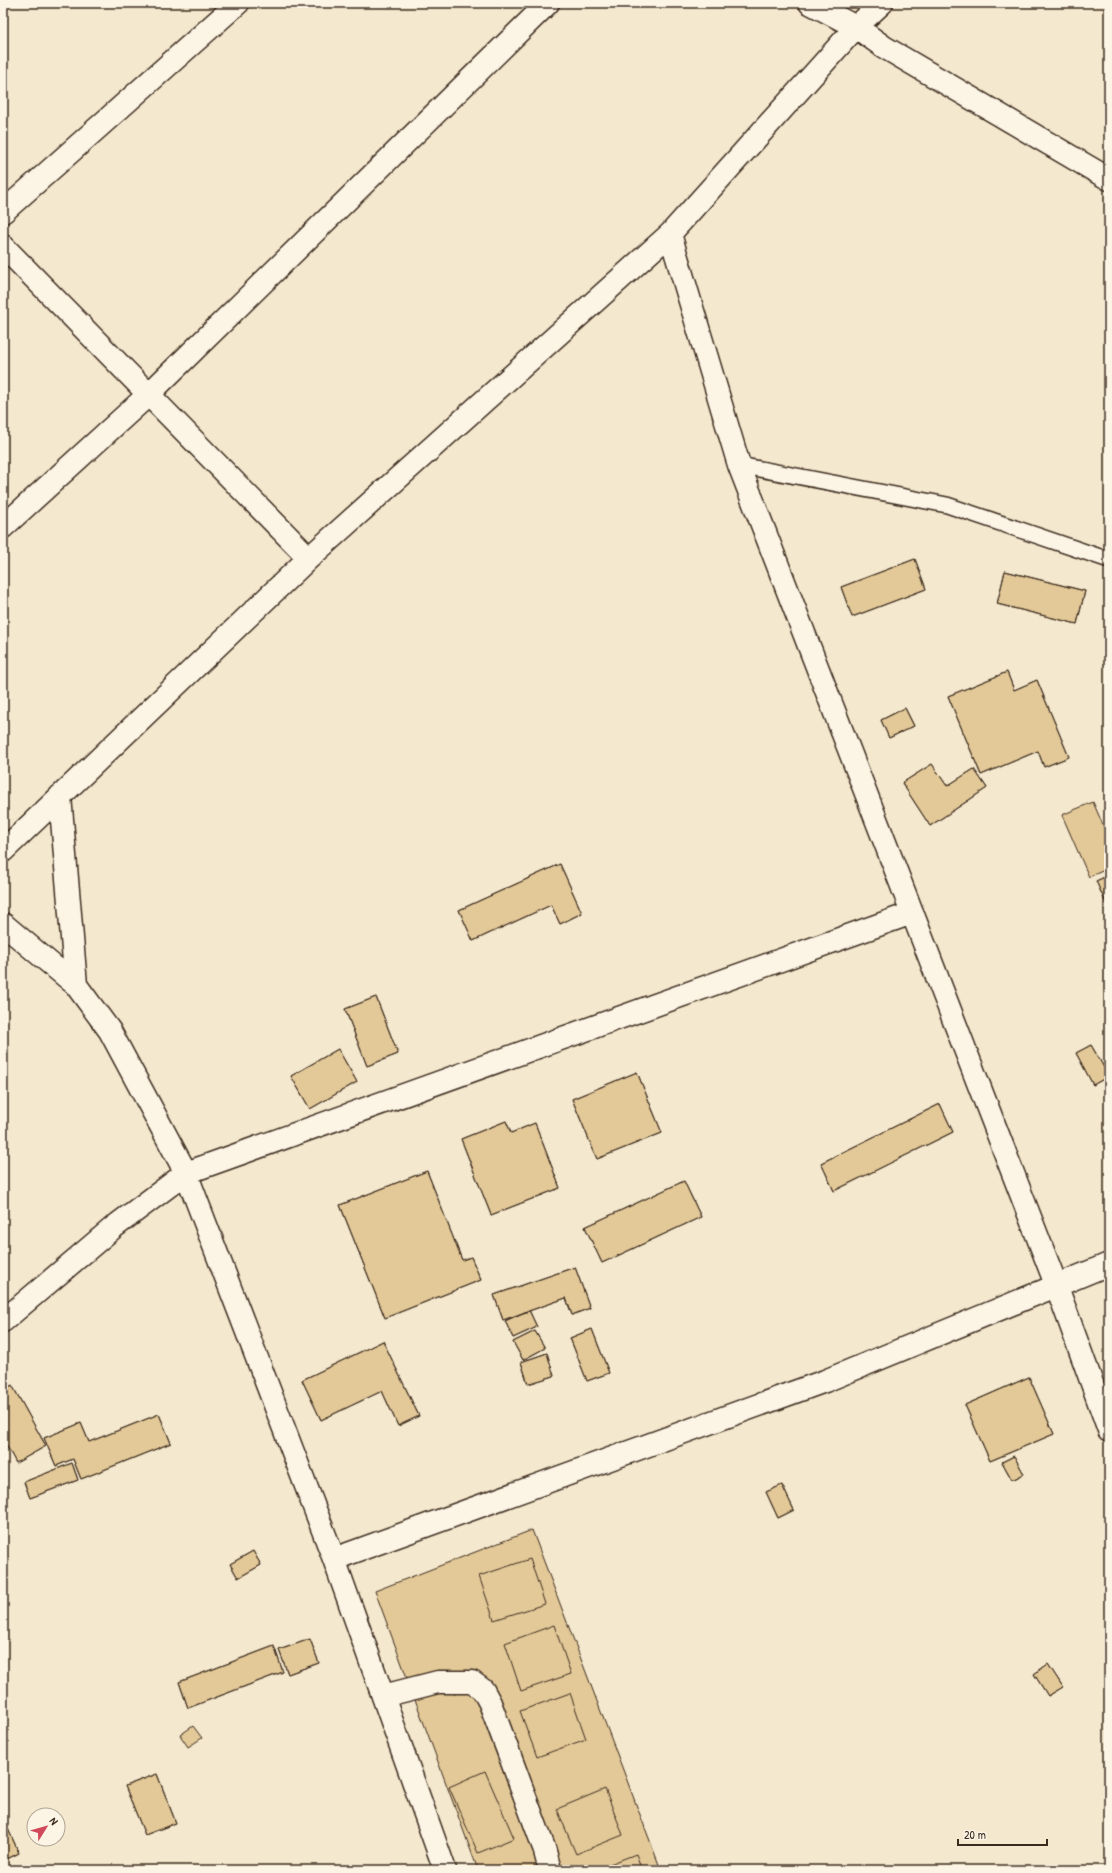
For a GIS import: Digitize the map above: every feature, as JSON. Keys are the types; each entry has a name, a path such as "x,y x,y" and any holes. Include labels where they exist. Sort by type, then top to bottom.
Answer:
{"street":[{"path":"3,212 238,3"},
{"path":"3,527 148,395 548,3"},
{"path":"810,3 856,27 884,47 1109,179"},
{"path":"3,850 309,558 670,234 856,27 882,3"},
{"path":"670,234 739,464 1057,1287 1109,1430"},
{"path":"3,246 309,558"},
{"path":"60,796 76,985"},
{"path":"3,1321 114,1227 186,1173 912,913"},
{"path":"3,924 76,985 110,1031 186,1173 334,1559 445,1870"},
{"path":"334,1559 825,1381 1057,1287 1109,1264"},
{"path":"383,1696 438,1682 472,1682 483,1690 490,1703 508,1751 544,1848 550,1870"}],"lane":[{"path":"739,464 947,506 1109,560"}],"building":[{"path":"915,559 926,589 852,617 841,587"},
{"path":"915,559 926,589 852,617 841,587"},
{"path":"1005,571 1085,591 1077,624 997,604"},
{"path":"1005,571 1085,591 1077,624 997,604"},
{"path":"1007,672 1014,690 1037,680 1069,757 1044,767 1038,751 981,775 948,696"},
{"path":"1007,672 1014,690 1037,680 1069,757 1044,767 1038,751 981,775 948,696"},
{"path":"905,708 914,726 889,738 881,720"},
{"path":"905,708 914,726 889,738 881,720"},
{"path":"932,764 947,786 974,769 987,788 930,826 902,783"},
{"path":"932,764 947,786 974,769 987,788 930,826 902,783"},
{"path":"1093,802 1109,839 1109,868 1089,877 1062,815"},
{"path":"560,864 582,913 560,924 551,905 473,941 459,910"},
{"path":"560,864 582,913 560,924 551,905 473,941 459,910"},
{"path":"1109,875 1109,910 1096,881"},
{"path":"1109,875 1109,910 1096,881"},
{"path":"376,997 398,1054 367,1066 345,1009"},
{"path":"376,997 398,1054 367,1066 345,1009"},
{"path":"1091,1045 1109,1076 1093,1085 1076,1053"},
{"path":"1091,1045 1109,1076 1093,1085 1076,1053"},
{"path":"338,1049 357,1082 310,1109 291,1076"},
{"path":"338,1049 357,1082 310,1109 291,1076"},
{"path":"637,1072 662,1133 597,1159 572,1099"},
{"path":"637,1072 662,1133 597,1159 572,1099"},
{"path":"940,1104 953,1132 834,1191 821,1163"},
{"path":"940,1104 953,1132 834,1191 821,1163"},
{"path":"506,1121 511,1133 535,1123 560,1188 491,1215 461,1139"},
{"path":"506,1121 511,1133 535,1123 560,1188 491,1215 461,1139"},
{"path":"427,1171 462,1260 471,1257 481,1280 385,1318 340,1205"},
{"path":"427,1171 462,1260 471,1257 481,1280 385,1318 340,1205"},
{"path":"684,1181 701,1217 602,1263 585,1227"},
{"path":"684,1181 701,1217 602,1263 585,1227"},
{"path":"575,1267 590,1308 572,1315 566,1298 503,1320 494,1295"},
{"path":"575,1267 590,1308 572,1315 566,1298 503,1320 494,1295"},
{"path":"529,1310 537,1327 513,1338 505,1321"},
{"path":"529,1310 537,1327 513,1338 505,1321"},
{"path":"592,1329 609,1373 587,1381 570,1338"},
{"path":"592,1329 609,1373 587,1381 570,1338"},
{"path":"535,1331 545,1348 523,1360 513,1342"},
{"path":"535,1331 545,1348 523,1360 513,1342"},
{"path":"383,1341 419,1416 398,1426 382,1391 321,1420 302,1380"},
{"path":"383,1341 419,1416 398,1426 382,1391 321,1420 302,1380"},
{"path":"547,1353 554,1376 528,1384 521,1362"},
{"path":"547,1353 554,1376 528,1384 521,1362"},
{"path":"1029,1377 1054,1434 990,1461 965,1405"},
{"path":"1029,1377 1054,1434 990,1461 965,1405"},
{"path":"12,1385 46,1446 16,1463 3,1439 3,1391"},
{"path":"12,1385 46,1446 16,1463 3,1439 3,1391"},
{"path":"159,1414 171,1443 81,1479 73,1459 56,1466 44,1438 81,1423 89,1442"},
{"path":"159,1414 171,1443 81,1479 73,1459 56,1466 44,1438 81,1423 89,1442"},
{"path":"1014,1456 1024,1474 1012,1480 1002,1462"},
{"path":"1014,1456 1024,1474 1012,1480 1002,1462"},
{"path":"72,1463 78,1480 30,1498 24,1482"},
{"path":"72,1463 78,1480 30,1498 24,1482"},
{"path":"782,1485 794,1510 778,1518 766,1492"},
{"path":"782,1485 794,1510 778,1518 766,1492"},
{"path":"532,1530 661,1870 478,1870 375,1591"},
{"path":"253,1551 261,1565 238,1578 230,1564"},
{"path":"253,1551 261,1565 238,1578 230,1564"},
{"path":"530,1559 545,1604 494,1620 479,1576"},
{"path":"554,1625 571,1674 521,1691 505,1643"},
{"path":"310,1639 319,1663 288,1674 279,1650"},
{"path":"310,1639 319,1663 288,1674 279,1650"},
{"path":"274,1646 283,1672 188,1708 179,1682"},
{"path":"274,1646 283,1672 188,1708 179,1682"},
{"path":"1048,1664 1063,1687 1048,1696 1034,1674"},
{"path":"1048,1664 1063,1687 1048,1696 1034,1674"},
{"path":"570,1693 586,1739 537,1757 520,1711"},
{"path":"193,1726 202,1738 188,1747 180,1735"},
{"path":"485,1771 514,1838 478,1853 449,1787"},
{"path":"157,1774 176,1823 145,1835 125,1786"},
{"path":"157,1774 176,1823 145,1835 125,1786"},
{"path":"605,1789 623,1835 576,1854 557,1809"},
{"path":"3,1818 19,1853 3,1861"},
{"path":"3,1818 19,1853 3,1861"},
{"path":"636,1854 642,1870 594,1870"}]}
